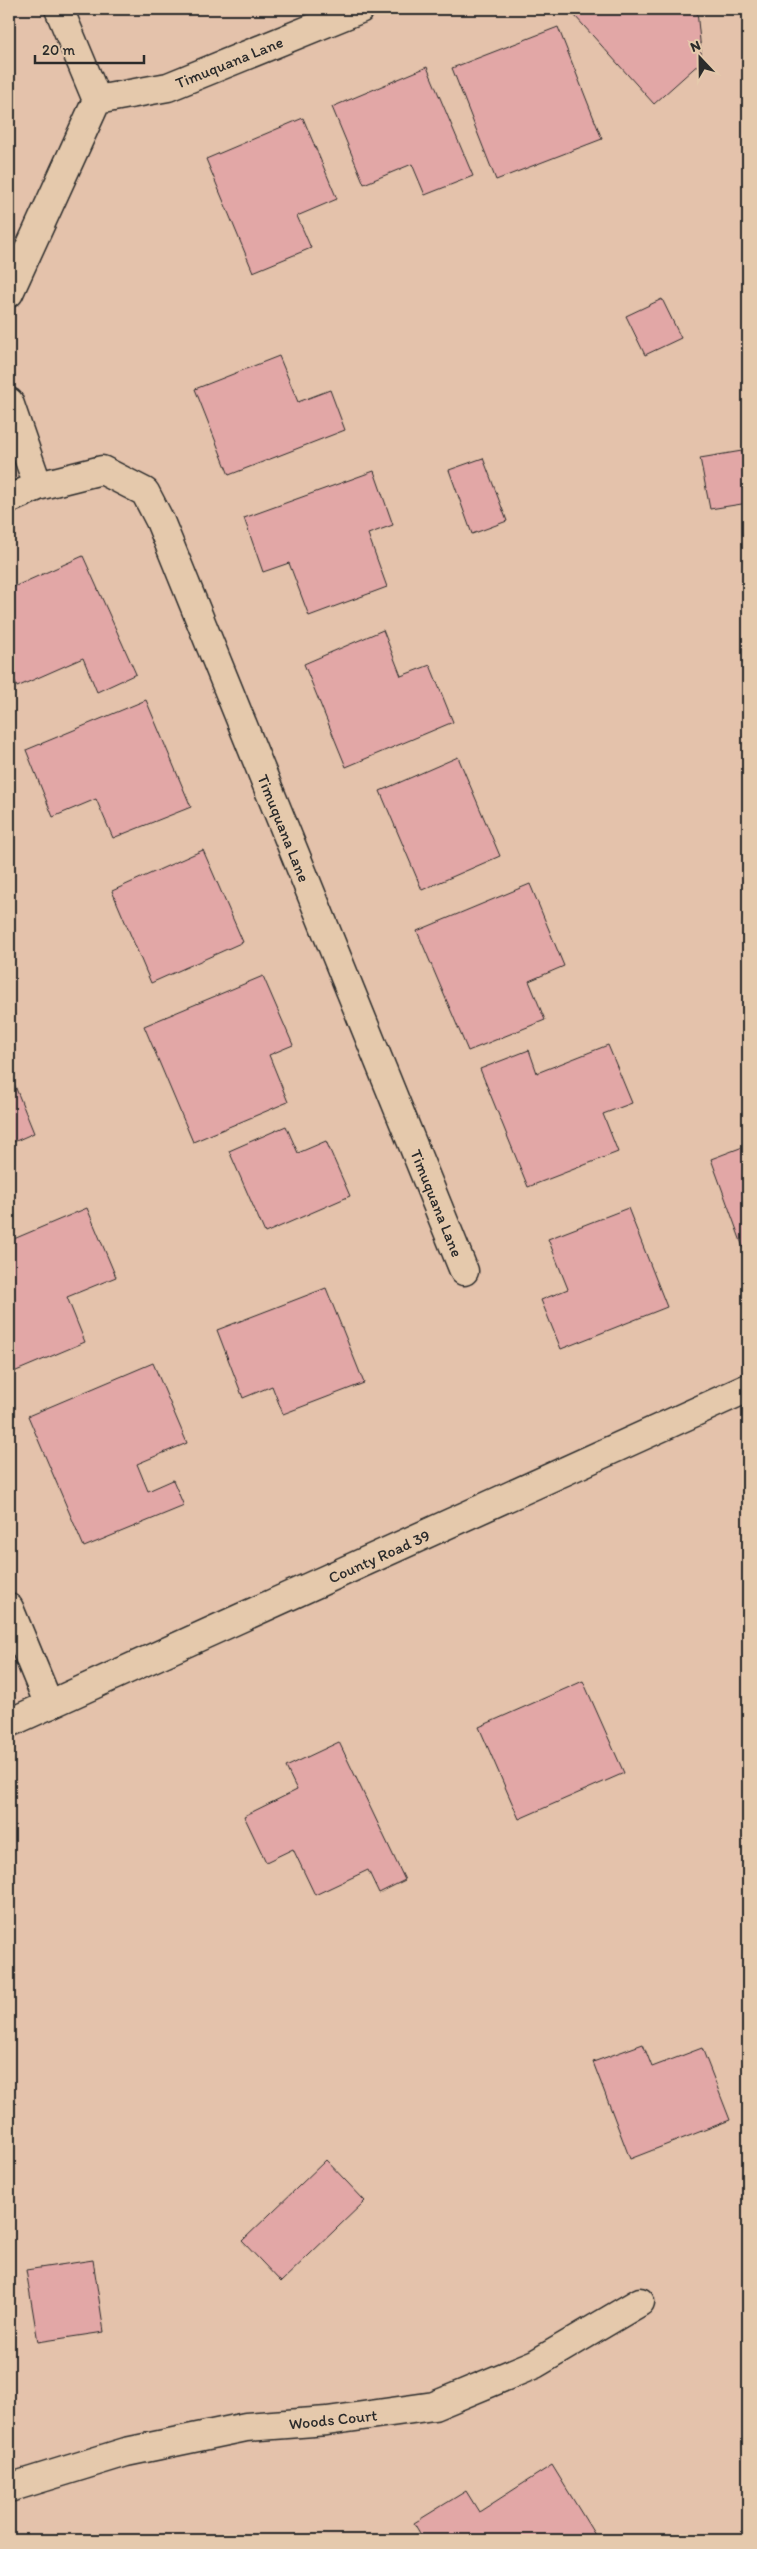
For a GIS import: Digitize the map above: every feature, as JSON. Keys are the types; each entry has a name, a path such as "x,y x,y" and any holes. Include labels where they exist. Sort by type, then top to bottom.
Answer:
{"street":[{"path":"9,293 97,100 59,9"},
{"name":"Timuquana Lane","path":"97,100 168,87 360,9"},
{"path":"9,402 38,486"},
{"name":"Timuquana Lane","path":"9,499 38,486 102,470 145,492 160,521 464,1271"},
{"name":"County Road 39","path":"9,1723 748,1388"},
{"path":"9,1608 50,1705"},
{"name":"Woods Court","path":"9,2488 126,2452 246,2427 326,2421 434,2406 535,2364 640,2302"}],"building":[{"path":"583,9 699,9 697,11 702,61 654,104 575,16"},
{"path":"558,27 602,139 496,180 452,68"},
{"path":"427,67 473,176 425,195 412,164 364,184 332,107"},
{"path":"303,118 337,199 297,216 311,248 253,272 206,159"},
{"path":"662,299 681,338 645,355 626,316"},
{"path":"279,356 298,402 330,390 345,430 229,475 195,389"},
{"path":"748,450 748,503 710,509 700,458"},
{"path":"483,458 507,521 472,534 449,470"},
{"path":"374,471 393,525 368,534 387,587 309,616 289,563 263,572 244,518"},
{"path":"83,556 136,674 97,692 83,658 17,687 9,667 9,589"},
{"path":"383,630 401,676 430,665 453,722 346,767 304,664"},
{"path":"146,700 191,807 113,838 96,799 53,817 26,750"},
{"path":"458,757 500,856 422,890 380,791"},
{"path":"203,850 243,942 151,983 112,891"},
{"path":"530,884 564,966 529,981 545,1020 468,1051 417,931"},
{"path":"263,976 293,1045 269,1055 288,1102 193,1142 144,1026"},
{"path":"608,1045 632,1103 603,1114 618,1152 528,1187 480,1069 529,1050 537,1073"},
{"path":"13,1081 34,1133 9,1144 9,1083"},
{"path":"286,1126 298,1153 326,1141 350,1196 265,1233 229,1151"},
{"path":"748,1145 748,1261 711,1159"},
{"path":"87,1208 116,1277 67,1297 85,1342 9,1374 9,1241"},
{"path":"628,1208 667,1307 561,1349 541,1300 568,1289 548,1239"},
{"path":"326,1288 364,1383 283,1414 272,1386 243,1398 217,1330"},
{"path":"153,1363 187,1443 137,1464 148,1491 173,1480 184,1506 84,1547 28,1416"},
{"path":"583,1681 624,1773 519,1819 479,1727"},
{"path":"339,1742 405,1880 379,1893 368,1870 315,1895 293,1849 266,1862 244,1816 297,1790 286,1767"},
{"path":"643,2044 652,2067 702,2048 730,2120 630,2159 593,2062"},
{"path":"326,2160 365,2201 281,2282 242,2241"},
{"path":"93,2260 104,2332 38,2342 26,2270"},
{"path":"552,2465 598,2540 424,2540 414,2523 466,2491 479,2512"}]}
